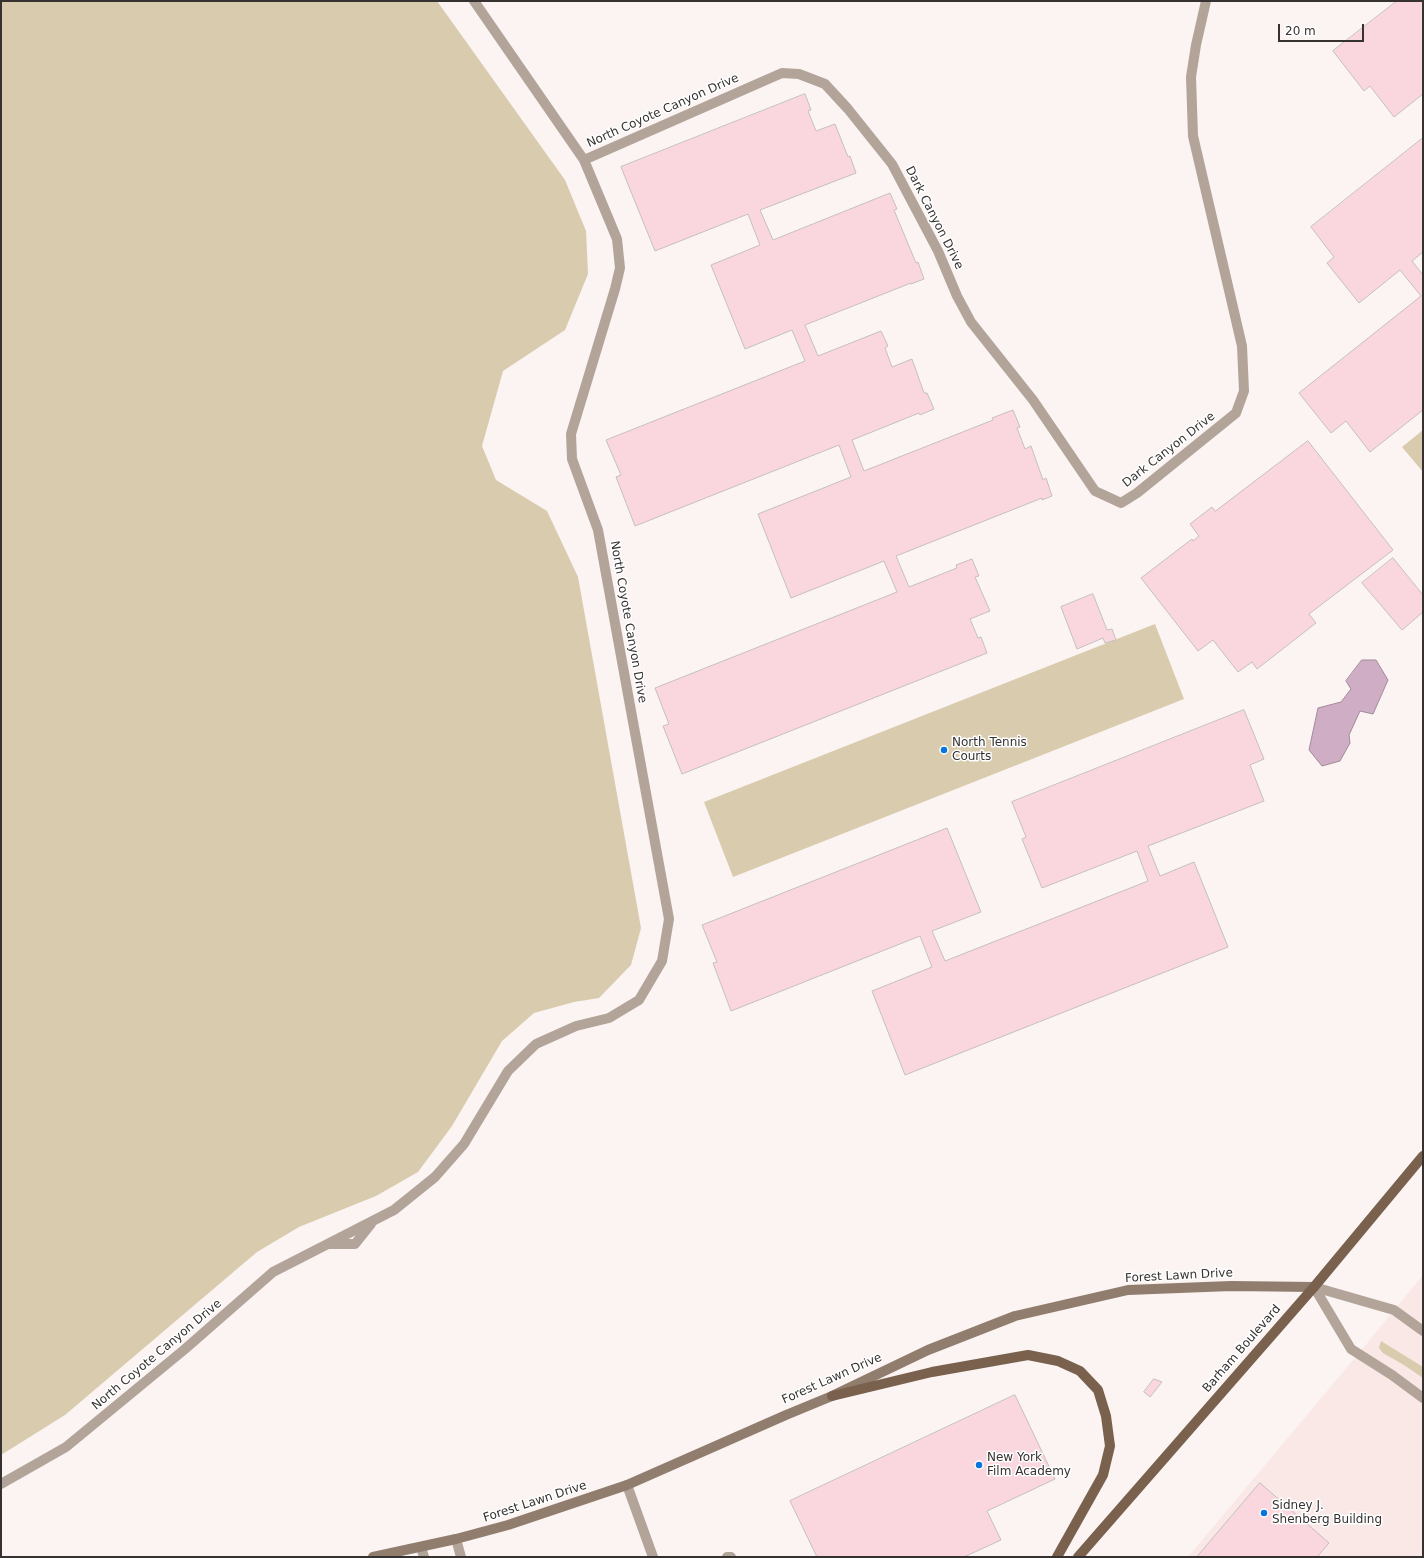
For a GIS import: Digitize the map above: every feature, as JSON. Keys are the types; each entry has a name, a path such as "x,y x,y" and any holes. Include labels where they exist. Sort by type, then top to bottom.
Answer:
{"main road":[{"name":"Barham Boulevard","path":"1078,1557 1314,1287 1423,1156"},
{"path":"832,1396 932,1372 1028,1355 1058,1360 1080,1372 1098,1390 1106,1416 1110,1446 1103,1476 1058,1557"}],"street":[{"path":"474,1 584,160"},
{"name":"Dark Canyon Drive","path":"825,84 848,109 892,164 938,251 957,296 971,322 1033,400 1095,491 1121,503 1137,493 1236,413 1244,391 1242,346 1193,136 1191,77 1196,45 1206,1"},
{"name":"North Coyote Canyon Drive","path":"1,1484 66,1448 185,1349 273,1272 327,1244 355,1244 373,1221 394,1210 435,1178 464,1144 508,1071 536,1044 576,1026 609,1018 639,1000 662,962 669,919 598,530 572,459 571,434 616,289 620,268 618,239 584,160 782,73 799,74 825,84"},
{"name":"Forest Lawn Drive","path":"373,1557 456,1539 508,1525 627,1486 786,1414 832,1396 928,1350 1015,1316 1128,1290 1231,1286 1314,1287"},
{"path":"1314,1287 1394,1310 1423,1331"},
{"path":"1314,1287 1351,1349 1423,1398"},
{"path":"627,1486 653,1557"},
{"path":"456,1539 461,1557"},
{"path":"421,1547 424,1557"}],"shaded area":[{"path":"1,1 437,1 565,180 586,231 588,274 565,330 503,371 482,446 496,480 547,511 578,577 641,928 631,965 599,998 574,1002 534,1013 502,1041 452,1126 418,1172 376,1196 299,1227 257,1252 65,1415 1,1455"},
{"path":"1423,430 1423,472 1402,447"},
{"name":"North Tennis Courts","path":"1155,624 1184,699 733,877 704,802"},
{"path":"1362,660 1376,660 1388,680 1373,714 1360,711 1349,735 1350,743 1340,761 1322,766 1309,750 1318,708 1341,702 1351,689 1346,681"},
{"path":"1423,1275 1423,1557 1188,1557 1359,1353"},
{"path":"1381,1341 1423,1367 1423,1378 1383,1353 1379,1348"}],"building":[{"path":"1397,1 1423,1 1423,94 1394,117 1370,86 1364,91 1333,51"},
{"path":"805,94 811,110 808,111 816,131 835,124 856,173 760,210 773,240 890,193 897,209 894,210 916,263 918,262 924,279 805,325 818,356 881,331 888,346 885,348 892,367 912,359 924,393 927,393 934,409 920,415 919,413 852,440 864,471 993,420 992,418 1013,410 1020,427 1017,428 1025,449 1031,446 1043,480 1046,478 1052,496 1042,500 1042,498 896,556 909,587 957,568 956,565 972,559 979,576 975,577 990,611 970,619 978,638 981,637 987,653 682,774 663,726 669,724 655,688 897,592 884,561 791,598 758,514 851,477 839,445 635,526 616,477 621,475 606,440 805,361 792,330 745,349 711,265 760,245 748,214 655,251 621,167"},
{"path":"1423,138 1423,252 1412,261 1423,275 1423,410 1370,452 1346,421 1331,433 1299,393 1421,296 1400,270 1359,303 1327,263 1334,257 1311,227"},
{"path":"1308,441 1393,550 1309,614 1316,623 1257,669 1252,662 1238,672 1213,640 1198,651 1141,578 1192,539 1193,541 1199,536 1190,524 1212,507 1215,511"},
{"path":"1393,558 1423,595 1423,612 1402,630 1362,583"},
{"path":"1093,594 1107,630 1112,629 1116,640 1105,643 1103,638 1077,649 1061,607"},
{"path":"1244,710 1264,759 1250,765 1264,801 1148,846 1160,876 1194,862 1228,947 905,1075 872,991 932,967 920,936 731,1011 713,963 717,962 702,925 947,828 981,912 932,931 945,961 1148,881 1137,851 1042,888 1022,839 1026,837 1012,802"},
{"path":"1154,1379 1162,1382 1150,1397 1144,1392"},
{"path":"1015,1395 1055,1479 987,1511 1001,1540 964,1557 817,1557 790,1501"},
{"name":"Sidney J. Shenberg Building","path":"1260,1483 1329,1543 1317,1557 1197,1557"}],"place":[{"name":"North Tennis Courts","path":"944,750"},
{"name":"New York Film Academy","path":"979,1465"},
{"name":"Sidney J. Shenberg Building","path":"1264,1513"}]}
